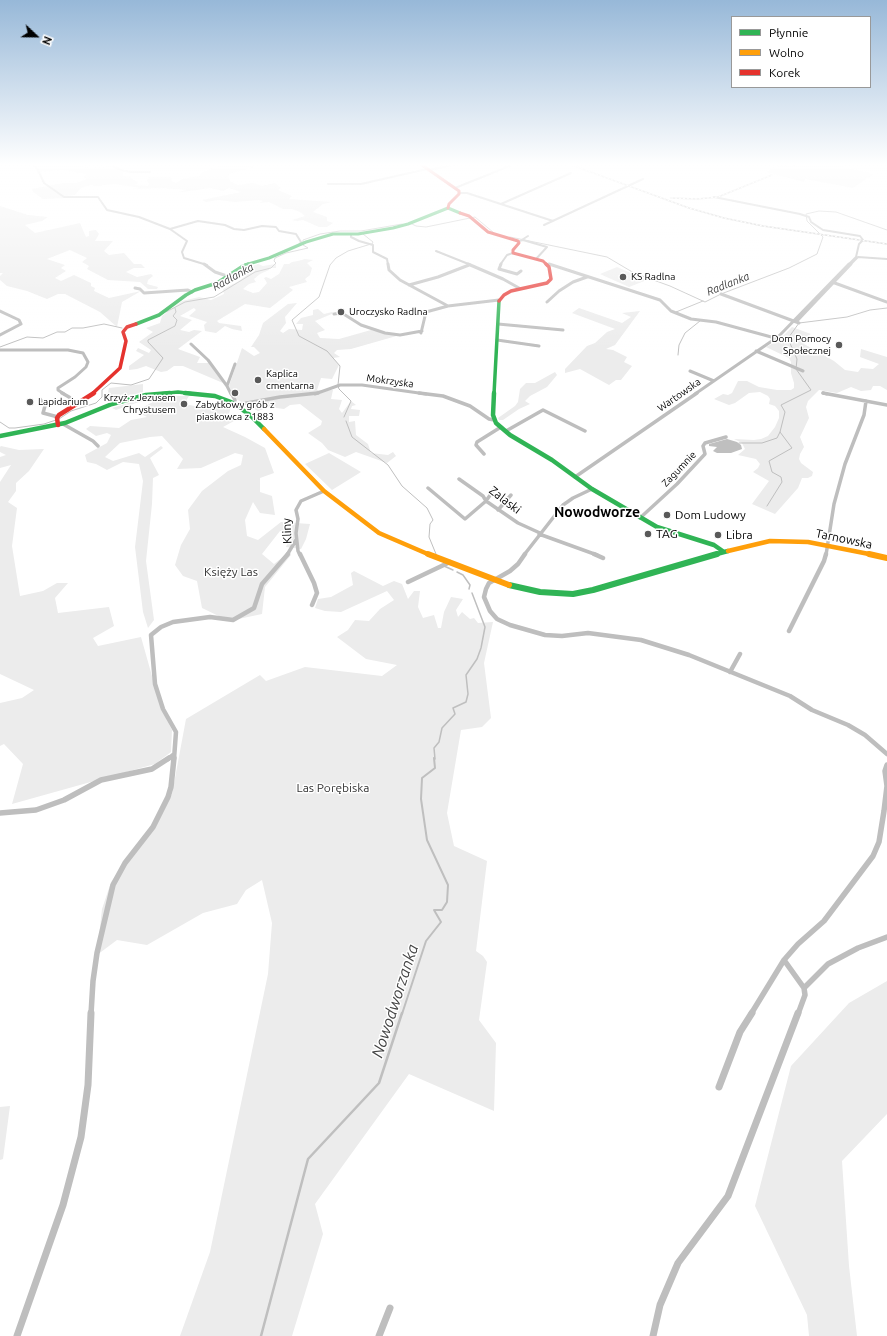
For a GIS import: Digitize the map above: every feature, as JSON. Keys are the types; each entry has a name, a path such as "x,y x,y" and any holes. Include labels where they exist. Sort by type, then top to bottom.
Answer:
{"street":[{"path":"159,225 170,230 187,241 182,252 184,258 206,265 215,272 227,276"},
{"path":"170,230 184,225"},
{"path":"220,225 244,230 262,226 276,227 279,231 296,234 302,244"},
{"path":"0,436 58,421 64,411 88,397 120,368 126,341 123,332 127,327 159,315 192,292 217,283 243,266 269,258 302,244 333,234 351,235 398,225"},
{"path":"480,225 488,232 546,247 536,259"},
{"name":"Wartowska","path":"575,477 775,338 791,325 856,257 863,238 823,230 816,225"},
{"path":"351,235 359,241 373,244 373,252 387,259 389,270 393,274 409,285 448,306"},
{"path":"513,253 513,250 528,236"},
{"path":"436,251 503,279 519,288"},
{"path":"521,271 518,274 499,269 502,260 506,255 513,253 536,259 660,300 671,310 691,319 716,322 775,338"},
{"path":"548,264 550,276 549,282 542,285 519,288 507,293 500,300 498,307 494,420 503,429 546,456 592,489 640,518 670,532 714,545 724,552"},
{"path":"409,285 438,277 469,265"},
{"path":"547,302 559,291 573,282 587,277"},
{"path":"832,282 887,302"},
{"path":"135,288 140,289 144,293 188,290 192,292"},
{"path":"334,314 342,313 362,325 385,333 400,335 421,332 426,312 448,306 500,300"},
{"path":"0,311 19,320 21,324 0,335"},
{"path":"498,324 563,330"},
{"path":"497,340 540,346"},
{"path":"191,344 208,360 227,386 235,400 235,404"},
{"path":"0,350 68,350 83,353 88,362 86,367 75,377 58,388 58,390 69,397 76,405"},
{"path":"756,351 804,371"},
{"path":"227,386 235,364"},
{"path":"690,371 714,380"},
{"name":"Mokrzyska","path":"235,404 280,397 314,394 340,385 362,385 443,396 470,406 489,419 494,420"},
{"path":"823,392 887,405"},
{"name":"Tarnowska","path":"58,421 121,401 154,394 194,393 215,396 235,404 250,415 324,491 379,533 404,545 494,580 529,590 548,593 573,594 602,588 724,552 770,541 797,541 887,558"},
{"path":"40,399 45,406 43,413 93,441 98,446"},
{"path":"789,631 822,567 828,546 834,504 844,464 864,415 866,400"},
{"path":"484,454 476,445 477,442 544,410 584,431"},
{"name":"Zagumnie","path":"640,518 677,484 705,454 703,446 705,443 726,437"},
{"name":"Zalaski","path":"459,479 483,496 486,501 498,510 518,523 540,534 603,558"},
{"path":"428,488 465,519 486,501 495,488"},
{"path":"592,489 568,501 551,519 518,564 510,571 494,580 486,589 484,597 490,611 503,623 552,636 588,634 641,640 689,655 790,696 816,712 848,725 865,735 887,754"},
{"name":"Kliny","path":"312,605 317,592 298,551 296,533 298,519 296,510 301,501 324,491"},
{"path":"498,510 511,495"},
{"path":"17,1336 63,1205 82,1137 88,1085 93,980 96,953 113,885 125,864 153,827 168,797 171,787 173,755 177,740 176,732 163,709 155,684 151,635 161,627 173,622 210,617 233,620 254,608 262,584 289,553 296,540"},
{"path":"408,582 450,562"},
{"path":"730,672 740,654"},
{"path":"0,813 36,810 64,800 101,780 152,770 173,755"},
{"path":"719,1087 740,1032 784,960 798,944 824,921 873,856 879,842 884,811 887,786 885,771 887,765"},
{"path":"804,988 828,964 858,948 887,937"},
{"path":"653,1336 660,1305 678,1263 728,1196 788,1044 805,995 804,988 784,960"},
{"path":"379,1336 390,1308"}],"green space":[{"path":"0,225 25,225 35,233 69,225 81,225 86,237 89,236 89,231 96,230 99,234 95,241 113,241 104,251 109,255 124,253 134,264 141,264 145,268 134,268 126,272 137,277 151,274 153,276 148,280 147,284 158,287 157,289 148,289 140,282 108,280 87,269 89,266 82,262 87,258 70,250 47,259 65,265 61,268 66,271 55,278 61,281 74,275 91,283 91,286 95,288 94,291 109,298 141,291 122,302 117,327 100,312 65,294 58,294 47,299 27,291 7,286 0,280 0,276 3,273 0,273"},
{"path":"315,225 329,225 327,227"},
{"path":"305,259 313,260 307,263 312,268 310,275 305,279 307,282 289,287 293,290 270,308 245,304 217,321 219,323 241,326 242,331 225,326 216,333 205,331 204,325 207,322 189,316 196,310 194,308 180,316 192,320 180,330 189,332 194,330 202,331 178,349 200,357 197,363 210,363 223,383 183,366 174,366 167,371 161,372 146,366 129,370 129,366 144,355 136,351 138,348 149,353 151,350 139,342 153,332 146,328 160,323 162,316 182,301 199,297 211,300 224,294 223,289 239,281 249,273 241,270 258,264 263,266 276,264 276,268 269,268 269,270 260,274 254,279 256,282 249,284 243,289 253,293 259,292 267,283 264,278 266,277 271,279 279,274 284,264"},
{"name":"KS Radlna","path":"617,267 647,280 629,287 600,274"},
{"path":"297,303 285,317 286,323 280,331 283,333 289,329 302,330 303,324 296,324 301,318 313,315 313,310 318,309 324,314 334,313 315,321 325,330 317,333 320,338 339,339 371,330 400,335 351,349 337,350 334,353 340,357 333,358 339,365 332,379 321,378 317,390 333,390 331,399 342,400 339,409 342,413 351,401 356,405 352,406 351,409 360,410 359,416 349,416 349,422 355,421 356,435 368,444 371,453 388,455 393,452 396,456 387,463 356,452 345,457 328,450 322,443 308,433 321,425 322,421 300,404 290,405 284,409 269,407 258,411 234,398 229,386 242,348 254,356 260,353 254,347 251,347 259,335 263,323 288,304"},
{"path":"579,308 622,323 631,317 622,313 640,311 615,345 606,349 613,350 627,357 624,362 632,366 621,380 616,380 609,385 580,369 565,373 565,369 587,346 595,343 607,332 615,329 572,313"},
{"path":"792,327 811,334 806,337 804,344 834,361 845,370 858,372 861,368 873,369 879,364 860,357 861,349 887,357 887,390 880,386 873,386 871,390 861,391 851,387 837,393 819,390 808,401 806,407 809,418 800,437 804,447 799,459 801,463 813,472 812,476 802,478 798,488 775,514 752,504 769,481 753,472 760,464 756,459 738,455 745,449 742,443 734,439 754,440 768,436 775,427 779,418 779,411 775,406 769,404 770,399 768,396 760,392 749,393 735,403 729,405 714,399 723,394 728,395 732,393 738,381 747,381 759,387 777,390 791,390 794,388 791,373 791,362 789,358 766,347 779,340"},
{"path":"555,372 557,375 547,387 530,396 525,401 530,404 519,409 503,420 499,420 498,418 515,406 518,402 520,389 526,383 535,383"},
{"path":"143,384 143,392 106,402 109,388"},
{"name":"Księży Las","path":"175,395 170,396 189,396 184,404 205,408 208,406 231,406 229,414 243,416 223,427 265,448 274,473 260,478 260,492 272,496 275,515 260,513 253,502 245,520 247,536 258,540 281,522 310,524 306,539 301,549 286,547 292,531 280,531 262,554 274,564 284,556 291,555 265,587 262,614 229,621 202,608 197,581 183,576 175,565 181,545 190,529 188,510 202,491 228,471 241,465 243,455 235,453 201,468 177,469 183,459 162,436 150,437 120,443 105,457 113,461 139,453 145,457 161,446 163,448 150,458 159,475 153,478 146,561 154,620 148,628 143,612 135,547 143,481 139,464 123,462 107,470 96,464 87,462 85,455 107,443 111,435 107,433 96,436 86,429 90,426 119,428 131,420 147,417 139,413 140,409 160,398 136,403 116,410 112,408 152,396"},
{"path":"1,446 19,450 44,449 29,471 16,483 16,491 8,502 17,508 12,546 20,596 43,591 57,583 68,583 55,598 58,613 109,607 114,626 93,638 98,646 141,637 161,708 172,730 171,752 155,764 12,804 23,764 4,744 0,746 0,703 22,698 34,690 0,674 0,482 11,465 0,468 0,457 6,455 0,452"},
{"path":"329,453 361,472 332,490 305,464"},
{"name":"Las Porębiska","path":"354,571 383,586 394,581 402,584 408,599 414,591 420,591 418,607 423,618 434,615 438,628 441,628 444,612 451,597 463,599 456,610 458,617 462,612 470,619 474,618 478,623 493,622 484,663 491,718 482,727 461,730 447,813 454,846 487,861 476,951 483,956 487,962 479,1020 496,1043 494,1111 409,1074 315,1204 323,1234 292,1336 180,1336 210,1252 268,974 272,923 262,880 246,890 237,904 203,913 147,945 117,940 97,955 102,909 111,882 157,818 172,794 186,719 260,675 266,681 305,667 382,676 397,665 366,659 337,637 348,630 355,620 369,621 380,609 394,600 387,591 341,612 325,611 315,608 318,599 331,597 353,585 351,573"},
{"path":"887,981 887,1114 842,1161 849,1266 857,1336 809,1336 807,1315 755,1206 791,1066 849,1003"},
{"path":"10,1106 3,1159 0,1160 0,1107"}],"shaded area":[{"path":"727,439 737,442 741,445 742,449 731,453 717,453 713,451 717,447 709,446 709,444"}],"waterway":[{"name":"Radlanka","path":"166,312 185,302 214,297 255,272 271,268 276,263 274,261 275,258 286,253 308,248 303,245 303,240 320,234 340,231 361,231 394,225"},
{"name":"Radlanka","path":"415,225 426,227 434,225"},
{"name":"Radlanka","path":"485,225 494,233"},
{"name":"Radlanka","path":"703,301 705,302 721,294 789,268 817,254 823,237 811,225"},
{"name":"Radlanka","path":"874,225 887,230"},
{"name":"Nowodworzanka","path":"363,234 373,242 372,244"},
{"name":"Radlanka","path":"510,237 607,257 634,273 670,286 703,301"},
{"name":"Nowodworzanka","path":"338,385 340,366 327,351 299,336 292,320 319,297 330,265 336,258 348,251 371,244"},
{"path":"851,264 858,257 887,259"},
{"path":"796,322 851,264"},
{"path":"721,294 796,322"},
{"path":"678,312 676,312 703,301"},
{"path":"59,419 71,411 96,403 102,397 102,390 111,383 131,385 149,379 163,358 148,342 148,340 175,326 177,320 173,316 176,312 175,308"},
{"path":"780,432 785,412 781,405 811,390 796,369 797,359 789,341 789,337 799,323 847,317 870,310 887,308"},
{"path":"678,355 679,345 685,333 700,321"},
{"path":"0,347 27,337 43,338 57,332 65,332 72,328 83,328 104,324 122,328"},
{"name":"Nowodworzanka","path":"338,386 339,389 351,401 344,417"},
{"path":"0,422 9,428 15,428 44,424 56,420"},
{"name":"Nowodworzanka","path":"346,421 352,437 388,465 402,486 427,508 433,520 430,524 429,537 436,554"},
{"path":"739,443 762,443 777,438 780,432"},
{"path":"767,506 782,482 781,477 772,472 769,461 792,448 780,432"},
{"name":"Nowodworzanka","path":"444,566 453,570"},
{"name":"Nowodworzanka","path":"457,572 463,575 470,585 469,589"},
{"name":"Nowodworzanka","path":"435,759 434,748 439,742 442,728 455,714 453,708 466,702 468,694 466,675 477,659 481,648 485,627 472,593"},
{"name":"Nowodworzanka","path":"402,1014 426,941 441,922 434,910 442,910 447,902 448,885 427,840 421,799 422,778 435,768 434,758"},
{"name":"Nowodworzanka","path":"261,1336 308,1159 379,1083 402,1013"}],"railway":[{"path":"760,225 887,244"}],"traffic: fast":[{"path":"136,324 159,315 186,295 195,290 217,283 243,266 269,258 306,242 333,234 358,234 403,225"},
{"path":"499,301 493,415 496,423 510,435 552,460 592,489 626,510 657,527 714,545 724,552"},
{"path":"0,436 65,423 112,404 146,395 178,392 215,396 231,402 250,415 264,429"},
{"path":"509,585 540,592 573,594 593,590 728,551"}],"traffic: slow":[{"path":"264,429 324,491 379,533 411,548 509,585"},
{"path":"728,551 770,541 808,542 887,558"}],"traffic: jam":[{"path":"480,225 488,232 518,241 519,243 513,250 513,253 543,261 549,267 551,279 547,283 511,291 504,295 499,301"},
{"path":"58,425 57,418 59,415 89,397 120,368 126,341 123,332 127,327 136,324"}],"place":[{"name":"KS Radlna","path":"623,277"},
{"name":"Uroczysko Radlna","path":"341,312"},
{"name":"Dom Pomocy Społecznej","path":"839,345"},
{"name":"Kaplica cmentarna","path":"258,380"},
{"name":"Zabytkowy grób z piaskowca z 1883","path":"235,393"},
{"name":"Lapidarium","path":"30,402"},
{"name":"Krzyż z Jezusem Chrystusem","path":"184,404"},
{"name":"Dom Ludowy","path":"667,515"},
{"name":"TAG","path":"648,534"},
{"name":"Libra","path":"718,535"}],"district":[{"name":"Nowodworze","path":"597,512"}]}
